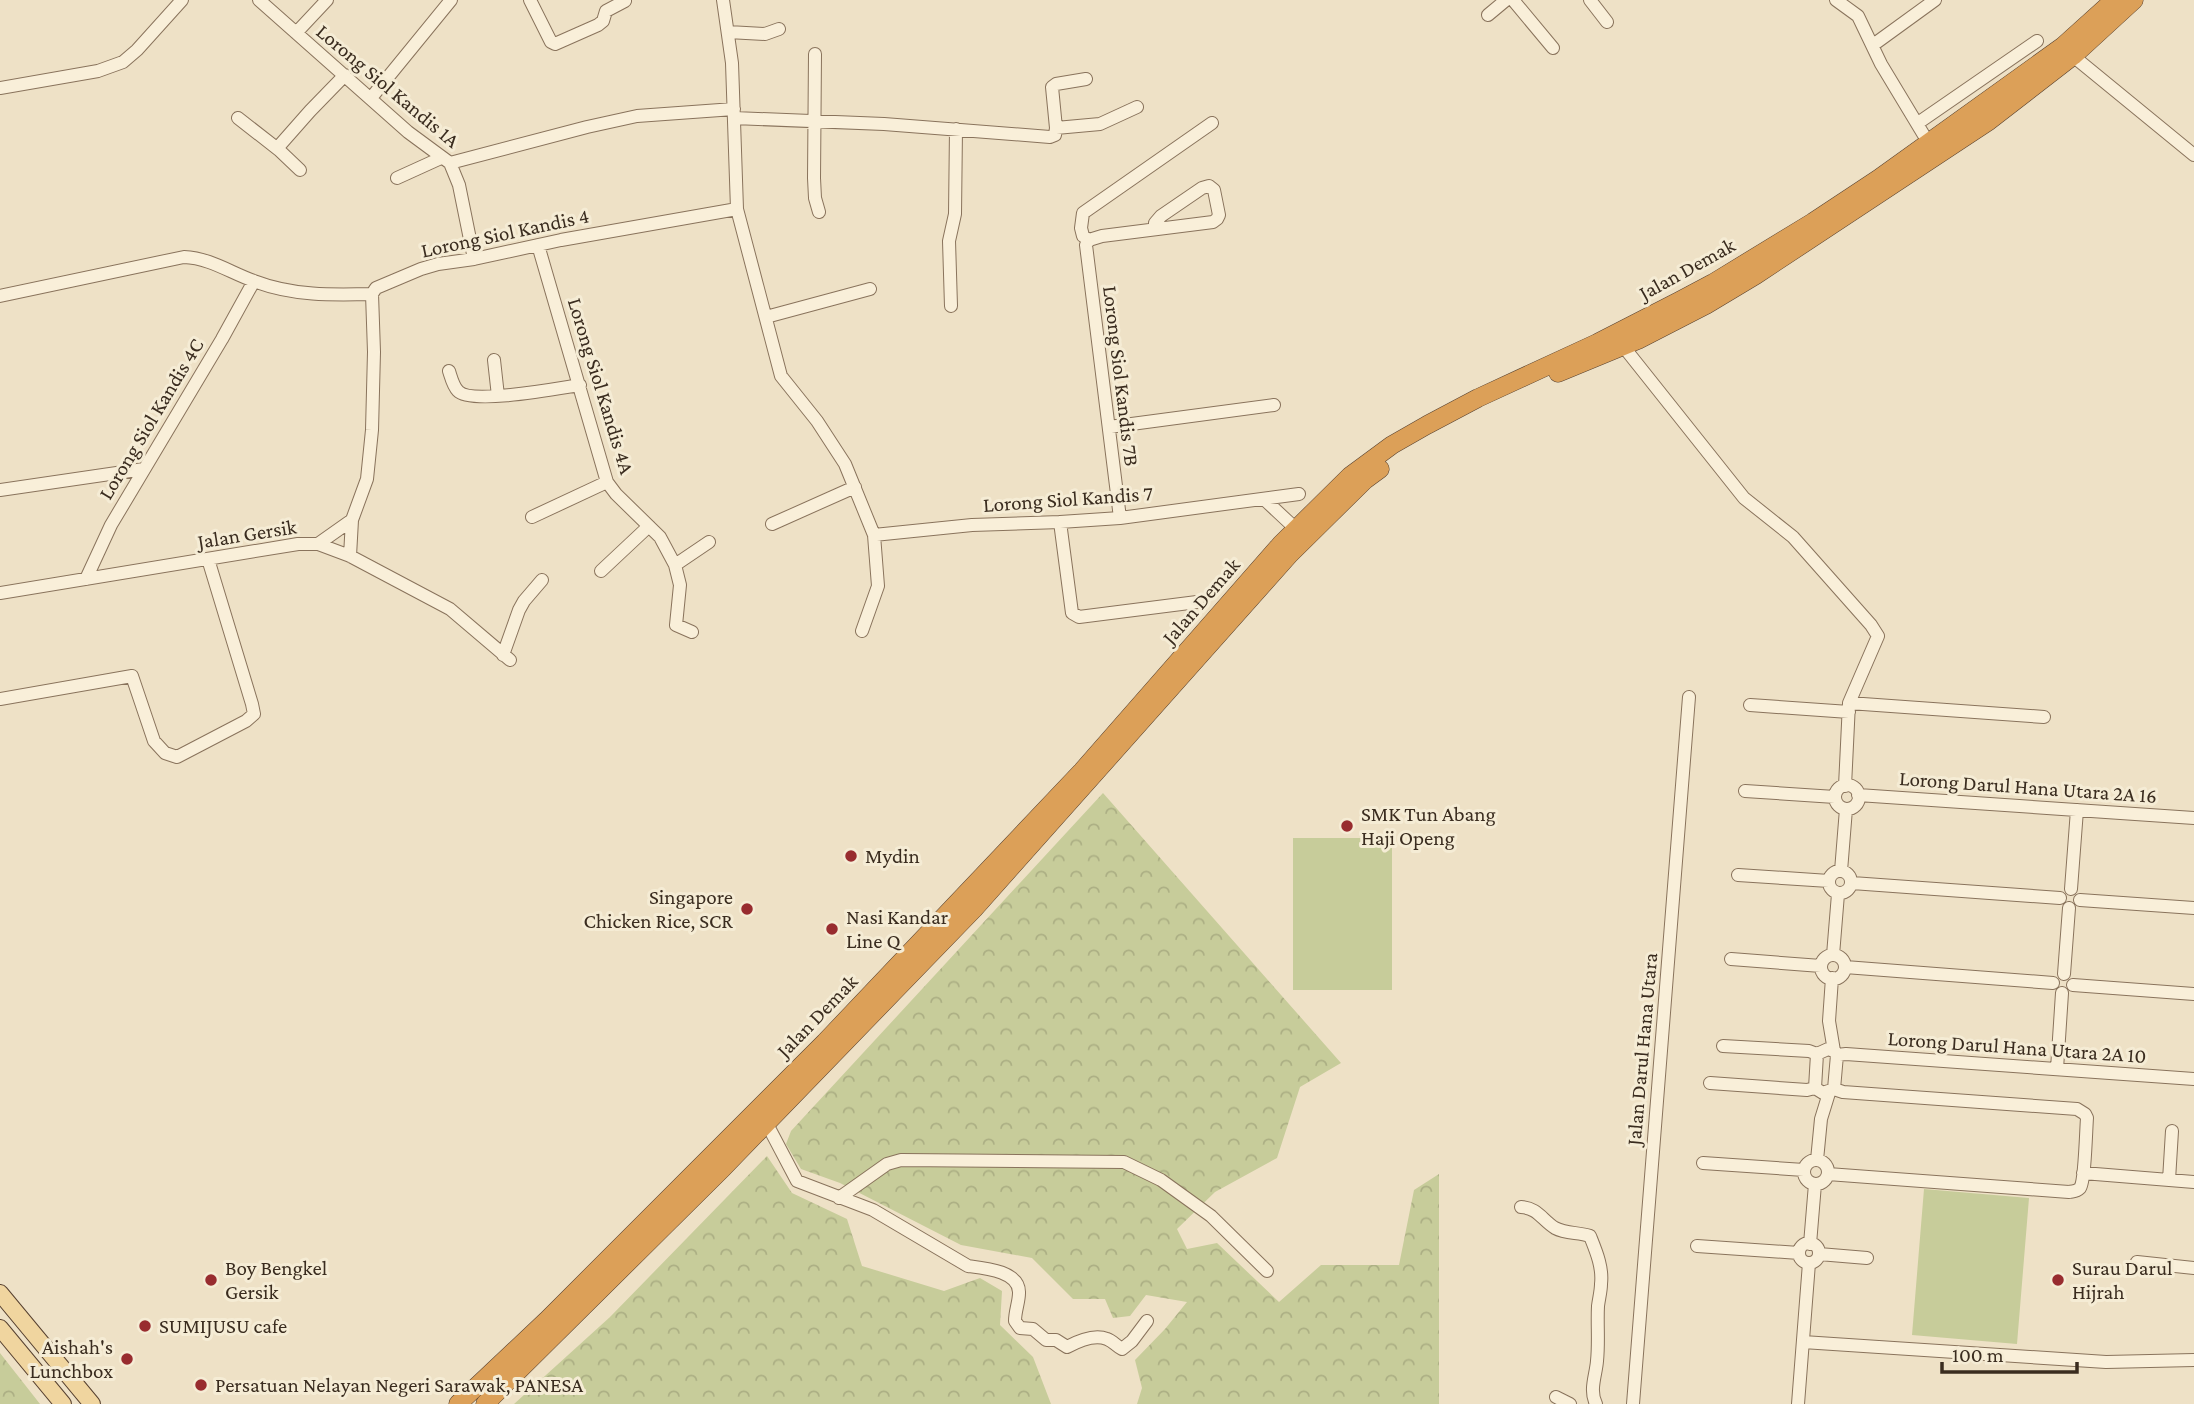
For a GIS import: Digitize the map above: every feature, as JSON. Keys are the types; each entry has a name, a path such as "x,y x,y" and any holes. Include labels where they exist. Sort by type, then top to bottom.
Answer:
{"highway":[{"name":"Jalan Demak","path":"458,1404 556,1311 825,1042 1082,771 1296,529 1350,476 1392,445 1461,407 1597,343 1713,283 1813,222 2063,46 2114,0"},
{"name":"Jalan Demak","path":"485,1404 767,1124 974,909 1290,554 1365,480 1429,436 1465,417 1623,346 1706,305 1756,275 1923,163 1967,137 2073,56 2134,0"}],"main road":[{"path":"0,1293 92,1404"},
{"path":"0,1328 63,1404"}],"street":[{"path":"0,88 98,71 123,62 182,0"},
{"name":"Lorong Siol Kandis 1A","path":"259,0 408,132 445,160 458,185 474,259"},
{"path":"296,33 327,0"},
{"path":"371,98 451,0"},
{"path":"530,0 551,42 555,44 598,25 603,21 606,11 625,1"},
{"path":"1488,15 1506,0"},
{"path":"1513,0 1553,48"},
{"path":"1590,0 1607,22"},
{"path":"1836,0 1858,16 1886,74 1928,142"},
{"path":"1873,46 1935,0"},
{"path":"725,1 734,114 737,209 781,376 845,464 874,535 878,586 862,631"},
{"path":"728,32 765,34 779,29"},
{"path":"1918,123 2037,41"},
{"path":"815,54 815,198 819,212"},
{"path":"2073,56 2194,155"},
{"path":"279,150 310,111 345,75"},
{"path":"397,178 445,160 637,116 734,114 1049,137 1055,135 1056,128 1052,87 1086,79"},
{"path":"1056,128 1100,124 1137,107"},
{"path":"238,118 300,170"},
{"name":"Lorong Siol Kandis 7B","path":"1120,518 1086,245 1089,240 1083,236 1081,228 1083,213 1212,123"},
{"path":"951,306 949,241 955,214 956,129"},
{"path":"1089,240 1213,222 1219,215 1214,190 1209,186 1202,188 1161,216 1155,223 1155,229"},
{"name":"Lorong Siol Kandis 4","path":"0,296 184,257 198,258 254,281 299,294 372,294 376,288 428,266 737,209"},
{"name":"Lorong Siol Kandis 4A","path":"538,244 607,482 660,537 676,565 680,586 675,622 692,632"},
{"name":"Lorong Siol Kandis 4C","path":"86,579 111,525 254,281"},
{"path":"766,317 870,289"},
{"path":"351,556 352,520 367,479 372,430 372,294"},
{"path":"1623,346 1744,498 1793,537 1878,636 1849,707 1845,786"},
{"path":"494,360 498,396"},
{"path":"449,371 456,388 463,394 517,396 580,385"},
{"path":"1109,427 1274,405"},
{"path":"0,490 144,469"},
{"path":"532,517 607,482"},
{"path":"772,524 855,487"},
{"name":"Lorong Siol Kandis 7","path":"874,535 972,524 1120,518 1299,494"},
{"path":"1265,500 1296,529"},
{"path":"318,544 352,520"},
{"path":"1060,522 1072,613 1079,617 1197,602"},
{"path":"601,571 649,526"},
{"path":"676,565 709,542"},
{"name":"Jalan Gersik","path":"0,593 298,544 318,544 351,556 450,609 507,658 519,610 542,580"},
{"path":"0,699 132,676 154,741 165,753 177,757 246,721 254,714 208,559"},
{"name":"Jalan Darul Hana Utara","path":"1633,1404 1689,697"},
{"path":"1750,705 2044,717"},
{"path":"1845,786 1854,788 1858,795 1855,806 1846,809 1838,805 1835,797 1837,791 1845,786"},
{"path":"1745,791 1835,797"},
{"name":"Lorong Darul Hana Utara 2A 16","path":"1858,795 2194,818"},
{"path":"1841,871 1846,809"},
{"path":"2064,974 2070,902 2065,890 2071,888 2077,810"},
{"path":"1833,873 1848,873 1852,883 1849,890 1838,894 1832,890 1829,881 1833,873"},
{"path":"1738,875 1829,881"},
{"path":"1852,883 2070,902 2194,908"},
{"path":"1833,954 1838,894"},
{"path":"1833,954 1843,960 1845,967 1839,977 1832,978 1824,975 1821,966 1825,957 1833,954"},
{"path":"1731,959 1821,966"},
{"path":"1845,967 2053,983"},
{"path":"2064,974 2070,976 2073,985 2070,991 2062,993 2056,990 2053,983 2057,976 2064,974"},
{"path":"1817,1160 1832,978"},
{"path":"2073,985 2194,994"},
{"path":"2057,1069 2062,993"},
{"name":"Lorong Darul Hana Utara 2A 10","path":"1723,1045 2194,1079"},
{"path":"1824,1091 1827,1053"},
{"path":"1710,1083 2077,1109 2087,1118 2083,1173 2079,1189 2069,1192 1828,1174"},
{"path":"767,1124 797,1181 873,1209 968,1266 1013,1278 1019,1291 1015,1314 1017,1325 1033,1329 1046,1340 1056,1340 1068,1347 1077,1342 1098,1338 1107,1339 1122,1349 1132,1341 1147,1321"},
{"path":"2169,1180 2172,1131"},
{"path":"839,1198 887,1164 901,1160 1124,1162 1161,1180 1211,1216 1267,1271"},
{"path":"1817,1160 1825,1164 1828,1174 1824,1182 1815,1184 1806,1179 1804,1170 1810,1162 1817,1160"},
{"path":"1703,1163 1804,1170"},
{"path":"2083,1173 2194,1182"},
{"path":"1810,1244 1815,1184"},
{"path":"1521,1207 1531,1208 1553,1227 1590,1236 1594,1246 1602,1282 1598,1306 1600,1335 1592,1391 1596,1404"},
{"path":"1799,1253 1803,1246 1810,1244 1818,1248 1817,1260 1809,1264"},
{"path":"1697,1246 1799,1253"},
{"path":"1799,1253 1803,1261 1809,1264"},
{"path":"1819,1254 1867,1258"},
{"path":"2137,1262 2194,1268"},
{"path":"1798,1404 1809,1264"},
{"path":"1803,1342 2106,1362 2194,1360"},
{"path":"1556,1396 1570,1404"}],"green space":[{"path":"1103,793 1341,1063 1300,1087 1277,1158 1215,1192 1177,1229 1187,1249 1217,1243 1279,1302 1321,1265 1399,1265 1414,1190 1439,1174 1439,1404 1137,1404 1142,1388 1135,1360 1187,1302 1146,1295 1130,1316 1113,1318 1105,1299 1073,1299 1032,1258 961,1245 840,1183 801,1169 786,1144 791,1131"},
{"path":"1293,838 1392,838 1392,990 1293,990"},
{"path":"767,1156 792,1193 847,1219 862,1266 944,1291 980,1278 1002,1291 1000,1325 1033,1357 1051,1404 514,1404 610,1317"},
{"path":"1924,1189 2029,1198 2017,1344 1912,1335"},
{"path":"0,1353 40,1404 0,1404"}],"place":[{"name":"SMK Tun Abang Haji Openg","path":"1347,826"},
{"name":"Mydin","path":"851,856"},
{"name":"Singapore Chicken Rice, SCR","path":"747,909"},
{"name":"Nasi Kandar Line Q","path":"832,929"},
{"name":"Boy Bengkel Gersik","path":"211,1280"},
{"name":"Surau Darul Hijrah","path":"2058,1280"},
{"name":"SUMIJUSU cafe","path":"145,1326"},
{"name":"Aishah's Lunchbox","path":"127,1359"},
{"name":"Persatuan Nelayan Negeri Sarawak, PANESA","path":"201,1385"}]}
